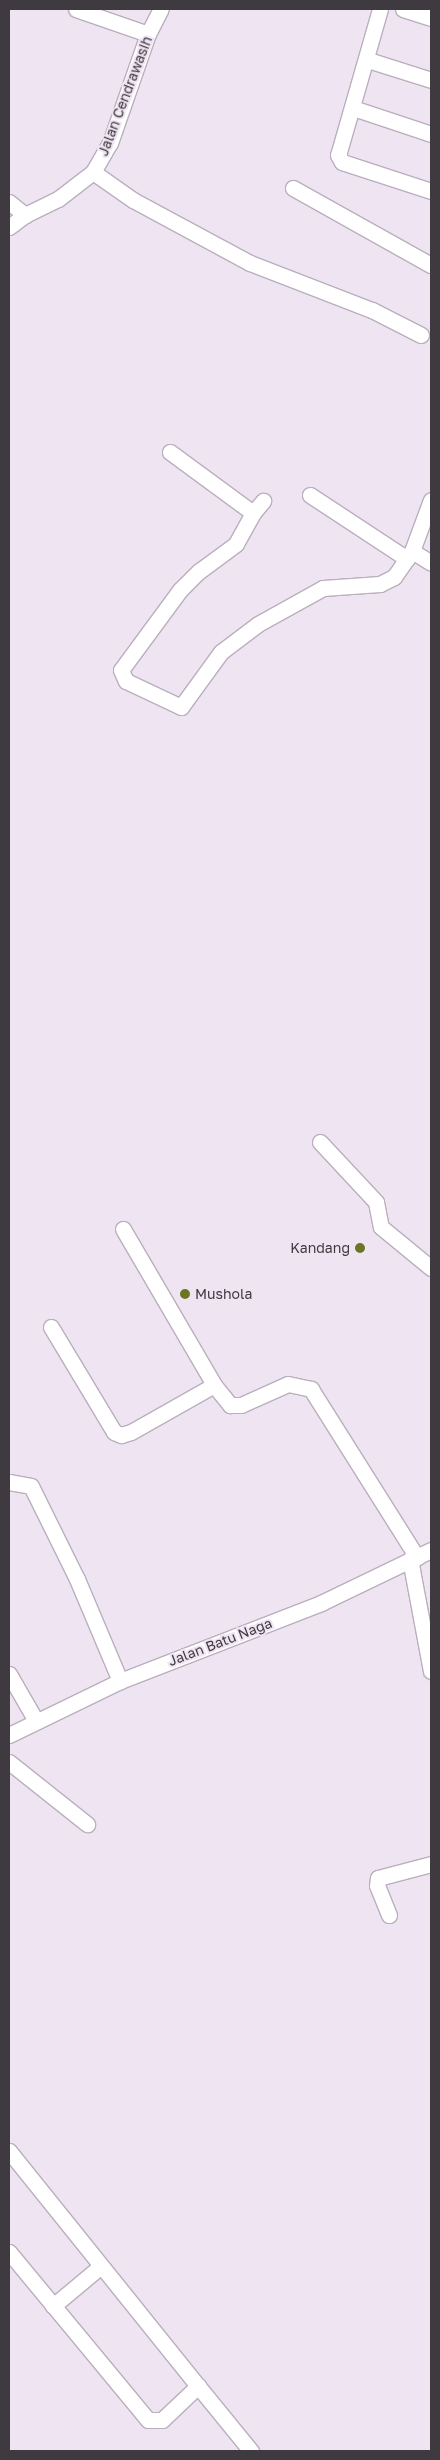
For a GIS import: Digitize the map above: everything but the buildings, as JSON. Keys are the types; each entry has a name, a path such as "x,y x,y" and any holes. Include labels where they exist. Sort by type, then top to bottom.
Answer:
{"street":[{"path":"76,9 148,34"},
{"name":"Jalan Cendrawasih","path":"9,227 25,215 58,199 94,172 110,143 148,34 161,9"},
{"path":"380,9 368,60 353,108 338,146 338,154 342,162 431,191"},
{"path":"403,9 431,18"},
{"path":"368,60 431,80"},
{"path":"353,108 431,134"},
{"path":"94,172 134,200 250,262 372,310 421,334"},
{"path":"293,188 431,265"},
{"path":"9,202 25,215"},
{"path":"170,452 253,513"},
{"path":"310,495 409,555 431,563"},
{"path":"263,501 253,513 236,544 198,572 180,590 123,666 122,678 183,708 215,659 238,636 323,588 389,581 409,555 431,500"},
{"path":"320,1142 376,1202 381,1227 431,1268"},
{"path":"123,1230 214,1385 230,1405 238,1406 288,1384 311,1389 413,1558 431,1671"},
{"path":"51,1327 114,1432 121,1435 214,1385"},
{"path":"9,1482 31,1486 77,1579 120,1682"},
{"name":"Jalan Batu Naga","path":"9,1735 120,1682 320,1603 431,1550"},
{"path":"9,1674 36,1721"},
{"path":"9,1762 87,1824"},
{"path":"389,1916 377,1886 378,1878 431,1864"},
{"path":"9,2151 252,2451"},
{"path":"9,2252 148,2420 162,2420 198,2386"},
{"path":"53,2306 101,2266"}],"place":[{"name":"Kandang","path":"360,1248"},
{"name":"Mushola","path":"185,1294"}]}
